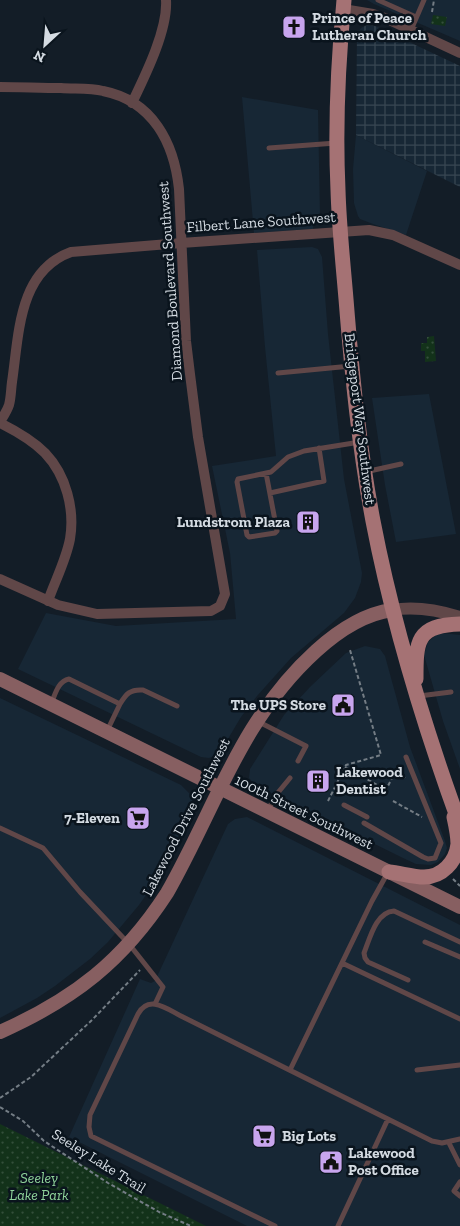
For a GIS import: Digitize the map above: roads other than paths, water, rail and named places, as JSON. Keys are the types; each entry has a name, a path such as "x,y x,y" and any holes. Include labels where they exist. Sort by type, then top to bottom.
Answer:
{"main road":[{"name":"Bridgeport Way Southwest","path":"344,4 337,90 340,232 360,442 373,522 392,610 416,696 456,800 460,825"},
{"name":"Lakewood Drive Southwest","path":"1,1030 27,1020 64,999 98,974 129,944 167,893 219,788 256,721 280,688 327,641 361,619 383,611 392,610"},
{"path":"416,696 416,652 420,640 426,633 439,627 460,624"},
{"name":"100th Street Southwest","path":"0,679 460,907"},
{"path":"389,872 424,877 434,876 446,868 452,861 458,844 456,800"}],"street":[{"path":"132,102 155,52 166,12 166,0"},
{"path":"344,4 379,16 460,53"},
{"name":"Diamond Boulevard Southwest","path":"0,87 95,90 114,94 132,102 145,112 166,139 175,160 179,190 189,366 198,437 224,586 224,597 221,604 214,610 198,612 107,614 80,610 48,601"},
{"name":"Filbert Lane Southwest","path":"0,423 9,405 26,299 36,279 44,270 61,256 71,252 369,230 385,232 460,265"},
{"path":"0,423 34,443 45,453 61,478 69,500 71,525 70,539 48,601 0,579"},
{"path":"392,610 426,609 460,616"}],"lane":[{"path":"378,0 416,17"},
{"path":"411,30 424,0"},
{"path":"269,148 337,143"},
{"path":"278,373 352,366"},
{"path":"266,474 276,531 275,533 248,537 237,480 271,472 288,457 304,451 360,442"},
{"path":"270,493 324,482 319,448"},
{"path":"365,472 401,464"},
{"path":"51,704 61,683 64,680 69,680 120,704"},
{"path":"106,732 125,695 130,691 143,690 177,706"},
{"path":"416,696 451,692"},
{"path":"256,721 306,746 298,761"},
{"path":"364,823 428,859 435,858 441,843 406,757"},
{"path":"267,812 276,795 290,778"},
{"path":"344,805 367,817"},
{"path":"0,828 43,848 129,944 162,987 155,1004"},
{"path":"290,1070 372,901 389,872"},
{"path":"408,980 368,962 365,958 364,952 380,917 387,911 394,911 460,942"},
{"path":"425,942 460,958"},
{"path":"342,963 460,1019"},
{"path":"275,1226 91,1136 89,1127 90,1115 142,1007 148,1004 155,1004 432,1141 442,1143 460,1139"},
{"path":"417,1070 460,1065"},
{"path":"338,1226 388,1119"},
{"path":"449,1142 460,1165"},
{"path":"460,1182 454,1191 460,1196"}],"place":[{"name":"Prince of Peace Lutheran Church","path":"294,27"},
{"name":"Lundstrom Plaza","path":"308,522"},
{"name":"The UPS Store","path":"343,705"},
{"name":"Lakewood Dentist","path":"318,781"},
{"name":"7-Eleven","path":"138,818"},
{"name":"Big Lots","path":"264,1136"},
{"name":"Lakewood Post Office","path":"331,1162"}],"park label":[{"name":"Seeley Lake Park","path":"39,1186"}]}
